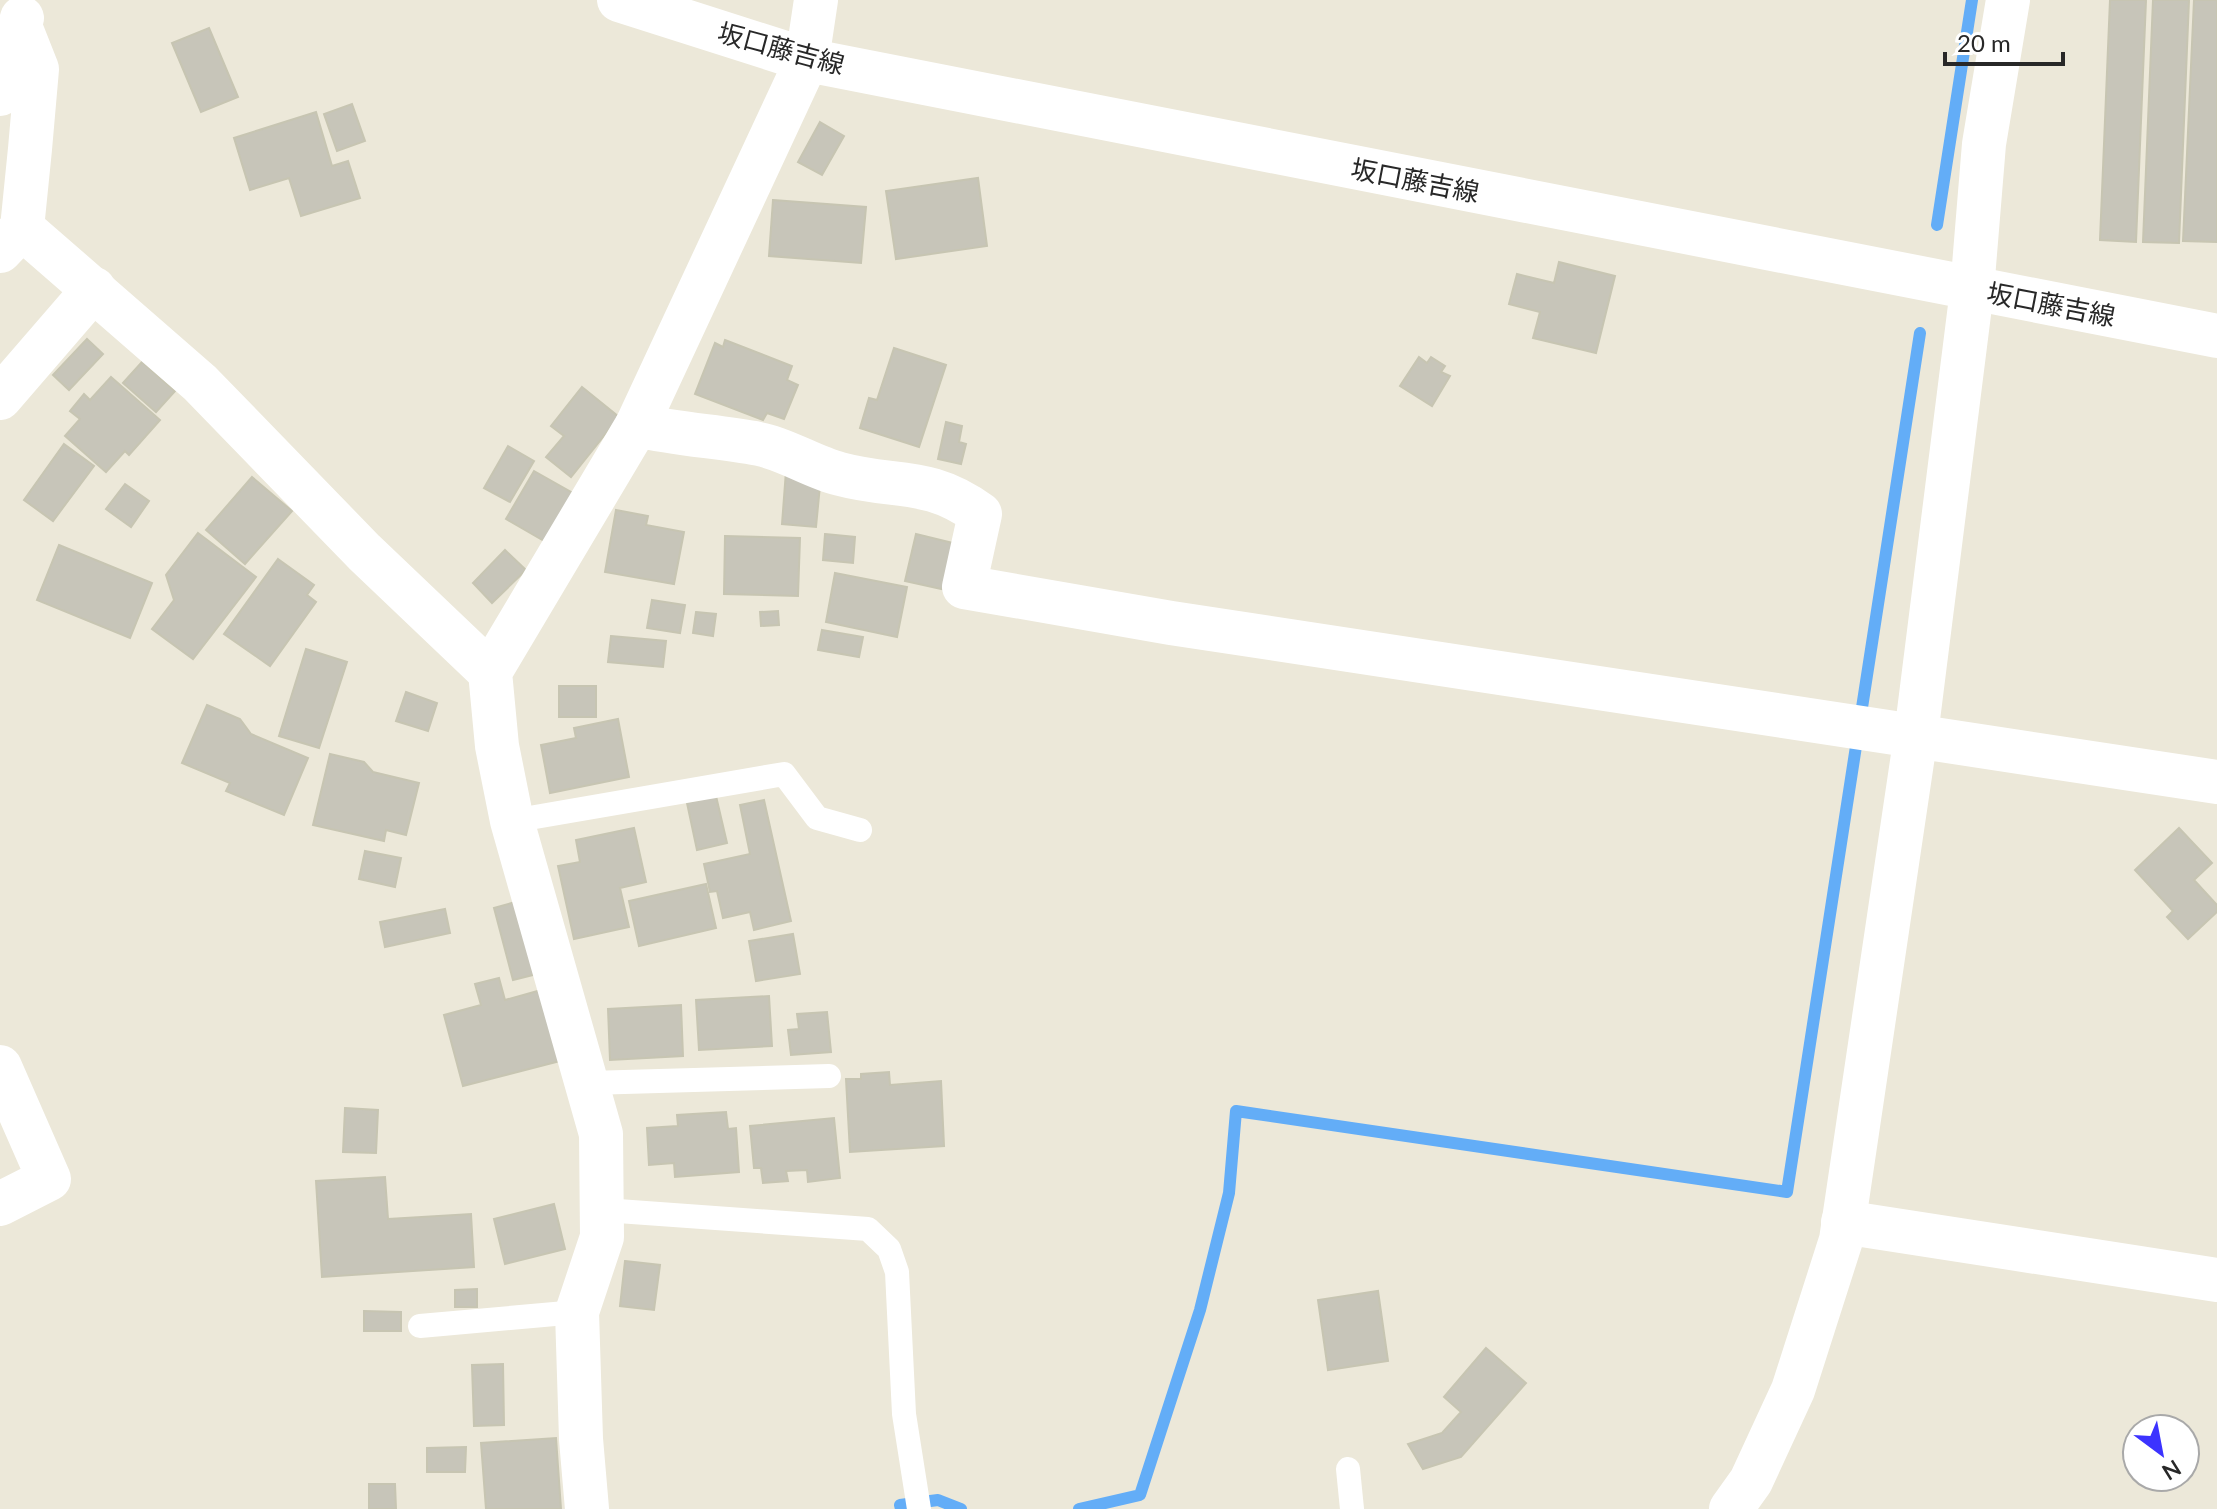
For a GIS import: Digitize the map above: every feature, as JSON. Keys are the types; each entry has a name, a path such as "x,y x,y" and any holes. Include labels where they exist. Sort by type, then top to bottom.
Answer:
{"street":[{"name":"坂口藤吉線","path":"619,0 807,60 2217,336"},
{"path":"587,1509 581,1439 577,1312 602,1237 601,1134 589,1083 512,821 497,746 490,672 637,425 807,60 816,0"},
{"path":"1731,1509 1751,1481 1793,1390 1843,1222 1916,735 1972,290 1984,144 2008,0"},
{"path":"0,94 23,13"},
{"path":"23,13 37,69 11,240 94,289 200,383 364,552 490,672"},
{"path":"0,398 94,289"},
{"path":"637,425 683,436 761,444 841,475 910,482 955,496 980,514 964,587 1171,623 2217,782"},
{"path":"0,1067 49,1179 0,1204"},
{"path":"1843,1222 2217,1280"}],"lane":[{"path":"512,821 784,774 817,818 860,830"},
{"path":"589,1083 829,1076"},
{"path":"604,1210 868,1229 889,1249 897,1272 904,1414 919,1509"},
{"path":"420,1326 577,1312"},
{"path":"1348,1469 1352,1509"}],"building":[{"path":"2110,0 2146,0 2136,242 2100,240"},
{"path":"2153,0 2189,0 2179,243 2143,242"},
{"path":"2194,0 2217,0 2217,242 2183,241"},
{"path":"209,28 238,97 201,112 172,43"},
{"path":"352,104 365,141 337,151 324,114"},
{"path":"316,112 332,166 348,161 360,198 301,216 289,178 250,190 234,138"},
{"path":"820,122 844,136 822,175 798,162"},
{"path":"978,178 987,246 896,259 886,191"},
{"path":"773,200 866,207 861,263 769,256"},
{"path":"1559,262 1615,276 1596,353 1533,338 1540,312 1509,304 1517,274 1554,283"},
{"path":"87,339 103,354 69,390 53,375"},
{"path":"725,340 792,366 787,380 798,385 784,419 767,413 763,420 695,394 715,343 723,347"},
{"path":"894,348 946,365 919,447 860,428 869,398 877,400"},
{"path":"1419,357 1427,363 1431,357 1445,366 1441,372 1450,376 1432,406 1400,386"},
{"path":"142,362 175,391 156,412 123,383"},
{"path":"111,377 160,420 129,455 125,451 106,472 65,436 80,419 70,411 84,394 90,400"},
{"path":"582,387 619,417 571,477 546,457 564,436 551,426"},
{"path":"946,422 962,426 959,442 966,444 961,464 938,459"},
{"path":"64,444 94,466 53,521 24,500"},
{"path":"508,446 534,461 510,502 484,488"},
{"path":"534,471 573,493 544,541 506,519"},
{"path":"786,471 821,475 816,527 782,524"},
{"path":"252,477 292,511 245,564 206,530"},
{"path":"125,484 149,501 131,527 106,509"},
{"path":"616,510 648,516 646,525 684,532 674,584 605,572"},
{"path":"198,533 256,577 193,659 152,629 174,600 166,575"},
{"path":"825,534 855,537 853,563 823,560"},
{"path":"916,534 957,544 946,590 905,581"},
{"path":"725,536 800,538 798,596 724,594"},
{"path":"59,545 152,583 130,638 37,600"},
{"path":"505,550 526,570 492,603 473,583"},
{"path":"278,559 314,585 307,595 316,602 270,666 224,634"},
{"path":"835,573 907,587 897,637 826,622"},
{"path":"652,600 685,605 680,633 647,628"},
{"path":"778,611 779,625 761,626 760,612"},
{"path":"696,612 716,614 713,636 693,633"},
{"path":"822,630 863,637 859,657 818,650"},
{"path":"611,636 666,641 663,667 608,662"},
{"path":"306,649 347,662 319,748 279,736"},
{"path":"559,686 596,686 596,717 559,717"},
{"path":"406,692 437,703 428,731 396,721"},
{"path":"207,705 240,719 251,734 308,758 284,815 226,791 230,783 182,763"},
{"path":"618,719 629,777 550,793 541,745 576,738 574,728"},
{"path":"330,754 364,762 373,772 419,783 406,835 386,830 384,841 313,825"},
{"path":"716,796 727,843 697,850 687,803"},
{"path":"764,800 791,921 754,930 750,912 723,918 717,891 710,892 704,864 750,854 740,805"},
{"path":"634,828 646,882 620,888 629,927 574,939 558,866 580,862 576,840"},
{"path":"2179,828 2212,863 2194,880 2217,905 2217,912 2188,939 2167,917 2173,911 2135,870"},
{"path":"365,851 401,858 395,887 359,879"},
{"path":"706,884 716,928 639,946 629,901"},
{"path":"522,900 541,973 513,980 494,908"},
{"path":"445,909 450,933 385,947 380,922"},
{"path":"793,934 800,974 756,981 749,941"},
{"path":"499,978 505,1000 541,990 560,1061 463,1086 444,1015 481,1005 475,984"},
{"path":"769,996 772,1046 699,1050 696,1000"},
{"path":"681,1005 683,1056 610,1060 608,1009"},
{"path":"827,1012 831,1052 791,1055 788,1030 799,1029 797,1014"},
{"path":"889,1072 890,1085 941,1081 944,1146 850,1152 846,1079 861,1079 861,1074"},
{"path":"345,1108 378,1110 376,1153 343,1152"},
{"path":"726,1112 728,1129 736,1128 739,1172 675,1177 674,1163 649,1165 647,1128 678,1126 677,1115"},
{"path":"834,1118 840,1178 808,1182 807,1170 786,1171 788,1181 763,1183 761,1168 754,1168 750,1126"},
{"path":"385,1177 388,1219 471,1214 474,1267 322,1277 316,1181"},
{"path":"554,1204 565,1249 505,1264 494,1219"},
{"path":"625,1261 660,1265 654,1310 620,1306"},
{"path":"477,1289 477,1307 455,1307 455,1290"},
{"path":"1378,1291 1388,1361 1328,1370 1318,1300"},
{"path":"364,1311 401,1312 401,1331 364,1331"},
{"path":"1486,1348 1526,1383 1461,1457 1423,1469 1408,1444 1442,1433 1461,1412 1444,1397"},
{"path":"503,1364 504,1425 474,1426 472,1365"},
{"path":"556,1438 561,1509 486,1509 481,1443"},
{"path":"466,1447 465,1472 427,1472 427,1448"},
{"path":"369,1484 395,1484 396,1509 369,1509"}],"waterway":[{"path":"1937,225 1972,0"},
{"path":"1079,1509 1140,1495 1200,1310 1229,1193 1236,1111 1787,1192 1920,333"},
{"path":"901,1509 900,1505 938,1500 961,1509"}]}
